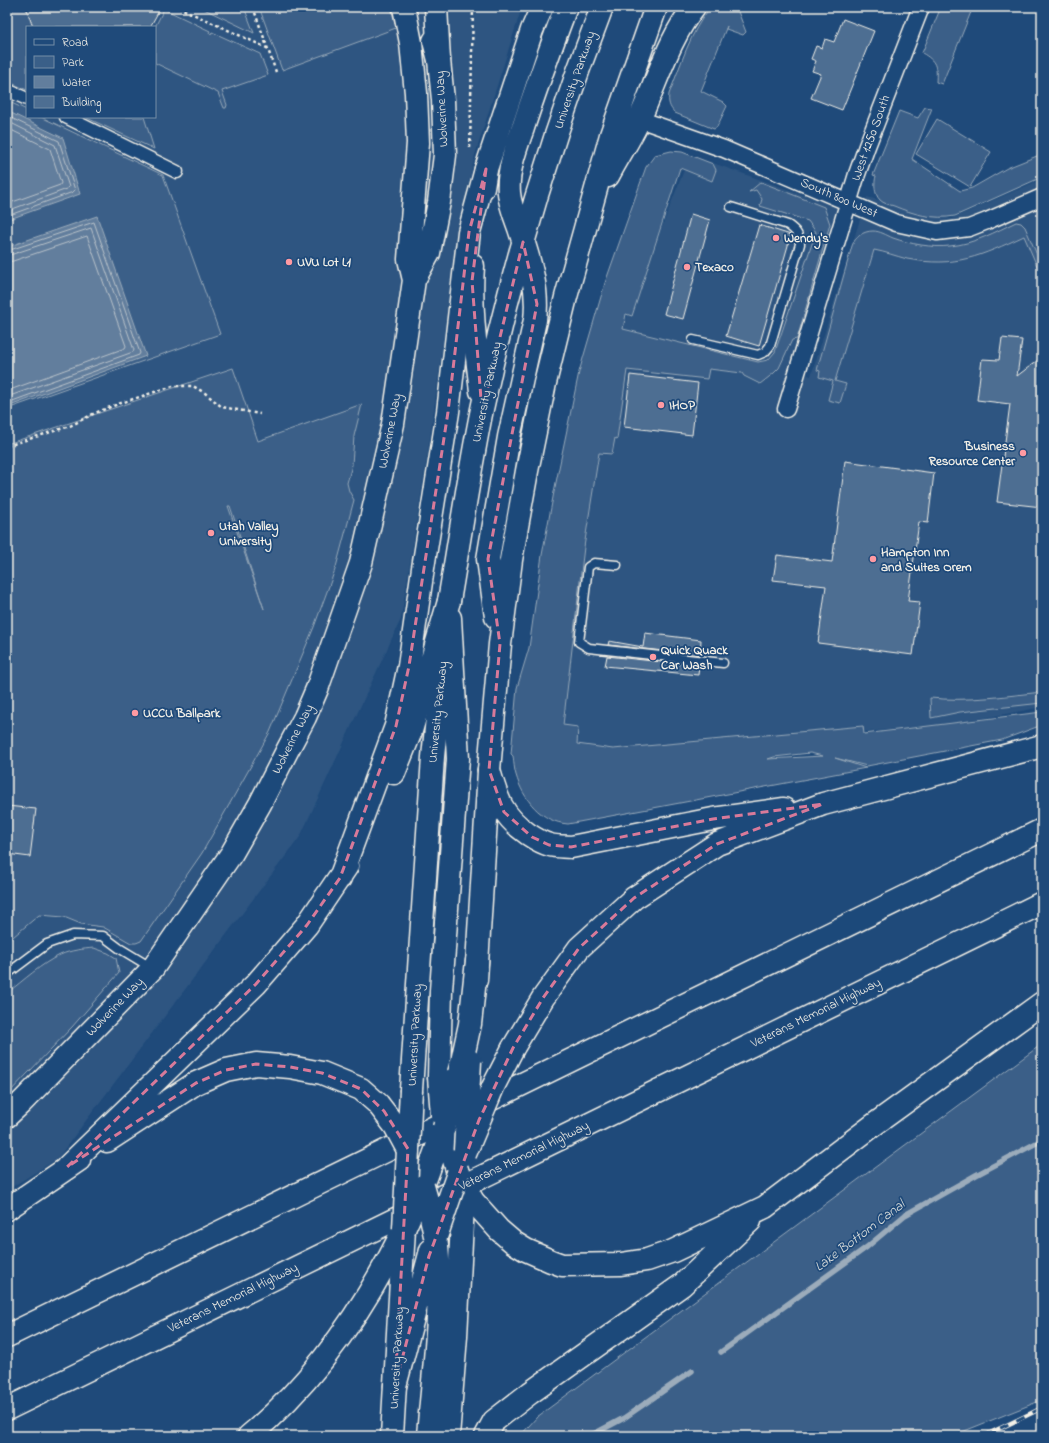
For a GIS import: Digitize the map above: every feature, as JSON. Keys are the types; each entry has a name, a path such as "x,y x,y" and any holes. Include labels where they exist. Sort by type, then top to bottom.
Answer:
{"main road":[{"name":"Wolverine Way","path":"404,7 416,93 418,136 409,259 414,280"},
{"name":"Wolverine Way","path":"7,1116 153,968 232,853 305,717 317,689 361,563 393,424 414,280 429,253 440,194 444,155 443,100 439,60 426,7"},
{"path":"436,7 439,60"},
{"path":"532,30 537,7"},
{"path":"340,878 396,726 410,666 423,568 448,412 469,232 486,169 532,30 542,7"},
{"path":"500,644 488,559 509,438 535,320 537,304 536,287 509,193 509,177 513,158 531,102 566,7"},
{"name":"University Parkway","path":"392,1436 411,1090 433,757 449,601 470,472 482,409 501,326 523,242 566,104 602,7"},
{"path":"448,1436 456,1336 461,1241 465,1064 477,961 489,770 500,644 511,560 545,383 566,297 611,135 656,7"},
{"path":"590,208 640,119 655,80 685,19 694,7"},
{"path":"482,409 473,316 472,281 476,233 486,169"},
{"path":"67,1167 256,984 307,925 340,878 373,821 400,758 419,704 449,601"},
{"path":"449,601 458,759 441,990 439,1077 444,1128 473,1201 493,1224 513,1242 526,1250 562,1265 621,1264 647,1260 673,1251 765,1207"},
{"path":"395,1386 434,1248 493,1086 513,1048 543,998 579,948 634,898 717,844 823,804 1042,746"},
{"path":"489,770 496,795 504,812 516,826 532,837 550,845 571,847 713,819 823,804"},
{"path":"7,1336 1042,830"},
{"name":"Veterans Memorial Highway","path":"7,1409 1042,903"},
{"path":"486,1436 494,1421 530,1392 682,1285 765,1207 875,1124 1042,1003"},
{"path":"7,1209 67,1167 196,1083 226,1070 256,1064 274,1065 322,1073 361,1089 378,1104 395,1126 408,1150 423,1186 429,1207 439,1293 428,1436"},
{"path":"250,1436 278,1410 308,1377 339,1337 375,1282 404,1229 423,1186 465,1064"}],"street":[{"name":"West 1250 South","path":"786,409 867,146 921,7"},
{"path":"7,90 26,99"},
{"path":"68,118 177,172"},
{"name":"South 800 West","path":"640,119 724,148 896,222 937,232 968,228 1042,197"}],"lane":[{"path":"693,340 758,355 765,352 770,346 800,244 800,237 796,231 788,225 731,206"},
{"path":"617,565 594,563 588,567 579,642 589,648 723,663"},
{"path":"7,974 47,944 73,935 103,936 119,948 153,968"}],"path":[{"path":"178,7 268,48"},
{"path":"253,7 276,72"},
{"path":"470,149 473,7"},
{"path":"7,446 70,426 95,413 118,404 173,386 193,386 205,393 222,407 260,414"}],"highlighted area":[{"path":"486,169 472,281 481,399 485,399 523,242 537,304 488,559 500,644 489,770 504,812 532,837 549,845 571,847 713,819 823,804 717,844 634,898 579,948 543,998 513,1048 479,1120 429,1256 395,1386 408,1149 384,1111 361,1089 322,1073 290,1067 256,1064 226,1070 196,1083 67,1167 256,984 307,925 340,878 396,726 409,666 448,412 469,232"}],"shaded area":[{"name":"Utah Valley University","path":"7,7 522,7 475,155 458,236 429,446 401,619 300,837 57,1159 7,1190"},
{"path":"690,155 838,207 790,369 811,376 867,197 951,219 1042,179 1042,707 943,726 559,755 604,374"}],"green space":[{"path":"7,7 26,7 32,25 34,26 26,26 26,90 7,81"},
{"path":"200,7 244,7 254,33"},
{"path":"259,7 391,7 396,28 282,70"},
{"path":"719,7 740,7 737,9 746,32 743,35 726,29 727,26 701,91 723,102 727,106 717,127 714,129 675,113 670,106 669,94 686,49 697,27 710,8 713,12"},
{"path":"941,7 973,7 942,84 936,82 935,64 922,53"},
{"path":"164,9 210,31 209,33 211,34 212,32 260,54 268,75 222,91 227,105 226,108 224,108 218,93 156,63 156,26"},
{"path":"7,101 26,110 26,118 43,118 163,175 220,334 7,409"},
{"path":"925,107 932,108 912,159 960,191 972,188 1007,168 1042,154 1042,177 955,216 924,216 883,202 878,198 875,185 876,176 873,175 899,111 918,118"},
{"path":"87,118 144,118 154,149"},
{"path":"937,119 991,152 970,187 916,154"},
{"path":"671,151 682,152 713,164 716,170 712,181 680,168 632,316 626,314 623,329 758,362 768,360 775,352 816,232 808,221 760,206 762,199 756,190 749,192 761,182 824,207 830,224 797,339 792,340 779,368 760,384 744,376 742,373 709,369 707,379 627,370 617,439 615,438 612,454 599,453 584,547 563,725 578,727 577,744 613,749 863,726 864,734 1042,712 1042,725 1002,740 867,766 835,758 866,768 568,824 549,819 534,808 528,801 515,773 513,756 511,754 517,688 529,648 542,555 554,492 579,372 605,283 646,167 655,155","holes":["810,753 823,756 768,759"]},
{"path":"1016,222 1021,223 1025,227 1041,264 1040,266 1037,266 1024,236 981,254 954,261 940,262 907,259 874,250 835,381 846,384 840,403 828,400 833,381 819,377 820,371 817,370 852,246 857,237 869,231 876,231 914,244 950,246 976,240"},
{"name":"UCCU Ballpark","path":"233,368 258,441 362,404 354,436 352,465 347,483 354,500 336,567 314,627 270,732 202,853 141,941 136,943 131,943 103,927 81,924 64,917 39,915 7,942 7,444","holes":["228,506 230,506 264,609"]},
{"path":"1042,692 1042,703 960,712 931,718 930,698 972,699"},
{"path":"94,948 108,953 116,958 119,973 72,1027 7,1095 7,993 39,968 60,955 81,949"},
{"path":"1042,1044 1042,1400 952,1436 520,1436 537,1417"}],"water":[{"path":"7,111 63,138 80,194 7,220"},
{"path":"97,216 146,356 7,407 7,247"}],"building":[{"path":"26,7 161,7 151,26 33,26"},
{"path":"843,19 874,31 842,110 811,98 821,74 812,71 816,61 811,59 816,46 822,48 825,39 834,42"},
{"name":"Texaco","path":"691,214 710,220 683,319 664,314"},
{"path":"759,225 791,235 759,346 726,336"},
{"name":"Business Resource Center","path":"1002,338 1022,340 1017,376 1042,357 1042,507 997,502 1010,404 977,400 982,359 999,360"},
{"name":"IHOP","path":"630,375 698,383 692,435 624,427"},
{"name":"Hampton Inn and Suites Orem","path":"845,461 934,473 928,523 919,522 908,601 920,602 913,655 818,643 826,586 773,580 777,555 832,562"},
{"path":"645,633 701,640 700,655 608,645 609,641 643,647"},
{"path":"607,656 699,666 698,675 605,666"},
{"path":"7,806 36,809 30,857 7,854"}],"waterway":[{"name":"Lake Bottom Canal","path":"721,1352 867,1247 905,1215 1042,1140"},
{"name":"Lake Bottom Canal","path":"590,1436 624,1418 692,1371"}],"railway":[{"path":"984,1436 1042,1408"}],"place":[{"name":"Wendy's","path":"776,238"},
{"name":"UVU Lot L1","path":"289,262"},
{"name":"Texaco","path":"687,267"},
{"name":"IHOP","path":"661,405"},
{"name":"Business Resource Center","path":"1023,453"},
{"name":"Utah Valley University","path":"211,533"},
{"name":"Hampton Inn and Suites Orem","path":"873,559"},
{"name":"Quick Quack Car Wash","path":"653,657"},
{"name":"UCCU Ballpark","path":"135,713"}]}
